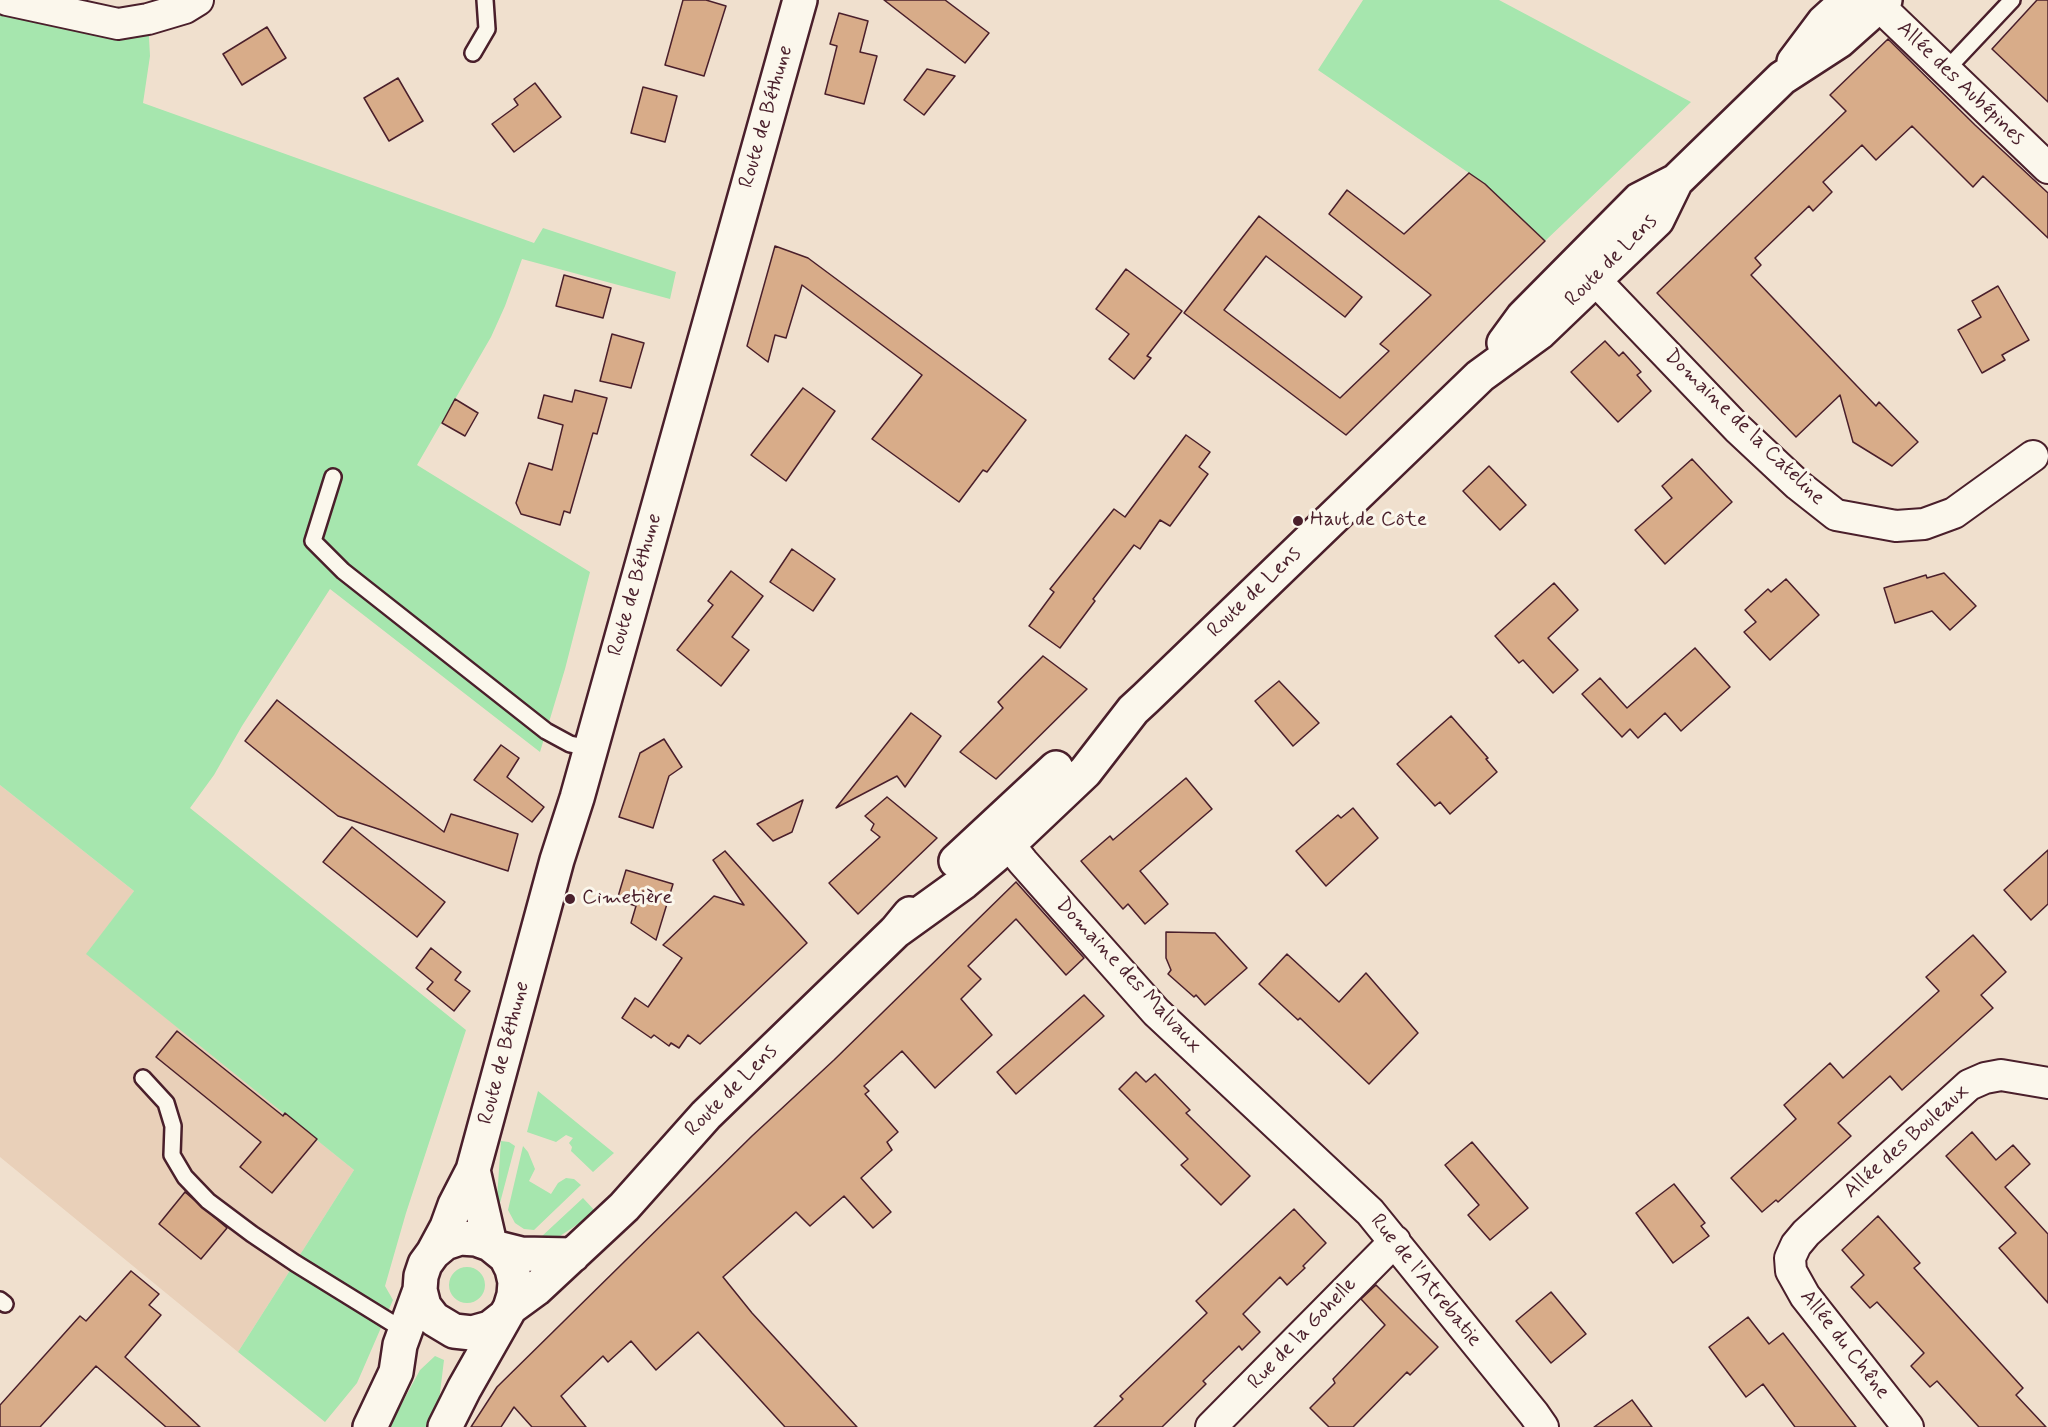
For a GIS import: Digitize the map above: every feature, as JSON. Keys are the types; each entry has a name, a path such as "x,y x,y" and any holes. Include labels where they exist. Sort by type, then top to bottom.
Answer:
{"main road":[{"name":"Route de Béthune","path":"433,1253 473,1170 557,860 577,798 800,0"},
{"path":"1782,78 1824,22 1848,0"},
{"name":"Route de Lens","path":"507,1312 624,1207 706,1114 896,931 954,863 1001,835 1071,754 1133,710 1480,376 1539,333 1587,270 1657,220 1676,181 1782,78 1839,41 1879,2"},
{"path":"445,1427 514,1295 514,1276 506,1257 494,1246 473,1170"},
{"path":"370,1427 396,1372 400,1345 420,1290 421,1276 425,1264 433,1253 445,1244 460,1238 476,1239 521,1254 573,1255"},
{"path":"420,1290 424,1306 434,1319 451,1330 461,1345 464,1389"},
{"path":"396,1372 414,1355 451,1330 472,1333 490,1328 507,1312"}],"street":[{"path":"7,0 118,24 148,19 185,8 198,0"},
{"name":"Allée des Aubépines","path":"1879,2 2048,168"},
{"name":"Domaine de la Cateline","path":"1587,270 1737,428 1798,485 1836,515 1896,526 1924,524 1954,513 2033,456"},
{"name":"Domaine des Malvaux","path":"1001,835 1030,871 1156,1012 1297,1144"},
{"name":"Allée des Bouleaux","path":"1790,1258 1796,1245 1806,1233 1969,1085 1985,1078 2001,1075 2048,1083"},
{"name":"Rue de l'Atrebatie","path":"1297,1144 1344,1187 1395,1241 1543,1427"},
{"name":"Rue de la Gohelle","path":"1211,1427 1395,1241"},
{"name":"Allée du Chêne","path":"1790,1258 1791,1271 1804,1296 1908,1427"}],"lane":[{"path":"473,53 487,29 485,0"},
{"path":"1946,70 2012,0"},
{"path":"333,477 313,541 343,571 546,731 570,744 590,748"},
{"path":"143,1078 166,1103 173,1126 172,1155 184,1177 208,1201 295,1263 405,1331"}],"shaded area":[{"path":"0,785 134,891 87,954 354,1170 238,1352 0,1157"}],"green space":[{"path":"0,0 148,19 150,56 143,103 534,243 543,228 676,272 670,299 522,259 491,337 417,465 590,572 565,669 540,752 330,589 242,726 214,775 190,808 466,1030 406,1213 385,1286 393,1300 357,1383 325,1422 238,1352 354,1170 86,954 134,891 0,785"},
{"path":"1363,0 1499,0 1691,102 1545,241 1485,184 1318,70"},
{"path":"538,1091 614,1153 593,1172 571,1151 572,1147 569,1143 573,1138 566,1135 556,1142 527,1132"},
{"path":"501,1141 515,1146 500,1203 497,1198"},
{"path":"523,1146 535,1169 529,1181 551,1194 558,1183 566,1178 574,1179 581,1185 534,1230 524,1229 515,1223 508,1210"},
{"path":"583,1198 596,1212 560,1236 542,1242 541,1237"},
{"path":"467,1267 480,1272 485,1285 480,1298 467,1303 454,1298 449,1285 454,1272"},
{"path":"435,1356 444,1360 439,1401 427,1427 389,1427 420,1370"}],"building":[{"path":"683,0 706,0 726,6 704,76 665,65"},
{"path":"884,0 945,0 989,33 965,63"},
{"path":"2037,0 2048,0 2048,102 1992,49"},
{"path":"839,13 868,21 860,52 877,56 864,104 825,94 837,46 830,44"},
{"path":"267,27 286,58 242,85 223,54"},
{"path":"1888,39 2048,193 2048,238 1983,176 1973,187 1912,126 1876,160 1862,145 1823,182 1832,192 1813,211 1809,206 1755,258 1761,265 1751,275 1876,406 1879,402 1918,442 1892,466 1853,442 1840,395 1796,437 1657,293 1846,111 1830,95"},
{"path":"927,69 955,76 924,115 904,100"},
{"path":"398,78 423,121 389,141 364,98"},
{"path":"535,83 561,117 514,152 492,124 518,105 514,99"},
{"path":"643,87 677,96 665,142 631,133"},
{"path":"1469,173 1485,184 1545,241 1346,435 1184,313 1259,216 1362,297 1345,317 1266,256 1224,310 1340,398 1389,351 1380,344 1431,295 1329,214 1347,190 1404,234"},
{"path":"775,246 808,258 1026,420 987,472 983,470 959,502 872,439 922,375 802,285 786,338 775,335 768,362 747,346"},
{"path":"1126,269 1182,311 1147,356 1151,358 1134,379 1109,359 1129,334 1096,309"},
{"path":"564,275 611,288 603,318 556,306"},
{"path":"1998,286 2029,340 2002,355 2005,360 1982,373 1958,330 1981,317 1972,301"},
{"path":"612,334 644,343 631,388 600,381"},
{"path":"1605,341 1619,356 1623,352 1641,372 1637,375 1651,391 1618,422 1571,372"},
{"path":"803,388 835,411 786,481 751,455"},
{"path":"575,390 607,398 597,434 593,433 570,513 564,511 560,525 521,514 516,503 529,463 552,470 563,425 538,418 544,395 572,402"},
{"path":"455,399 478,413 465,436 442,423"},
{"path":"1186,435 1210,452 1199,467 1208,474 1170,526 1160,520 1140,549 1134,545 1060,648 1029,626 1054,592 1050,589 1114,509 1125,517"},
{"path":"1692,459 1732,502 1665,564 1635,530 1672,498 1662,486"},
{"path":"1489,466 1526,505 1500,530 1463,491"},
{"path":"792,549 835,579 813,611 770,582"},
{"path":"731,571 763,596 732,637 749,650 721,686 677,650 713,605 708,601"},
{"path":"1944,573 1976,606 1950,630 1932,611 1895,623 1884,588 1926,575 1927,578"},
{"path":"1786,579 1819,615 1770,660 1744,632 1756,622 1745,610 1768,589 1771,592"},
{"path":"1554,583 1578,610 1548,638 1578,670 1553,693 1523,660 1519,663 1495,636"},
{"path":"1695,648 1730,687 1681,731 1665,713 1638,738 1630,729 1622,737 1582,694 1600,678 1627,708"},
{"path":"1043,656 1087,689 996,779 960,752 1003,708 998,702"},
{"path":"1279,681 1319,723 1293,746 1255,701"},
{"path":"277,700 444,832 451,814 518,834 508,871 338,816 245,741"},
{"path":"911,713 941,736 905,787 897,776 836,808"},
{"path":"1451,716 1488,758 1486,759 1497,772 1450,814 1440,802 1435,806 1397,764"},
{"path":"664,739 682,767 669,776 653,828 619,817 640,753"},
{"path":"501,745 519,758 507,777 544,807 532,822 474,780"},
{"path":"1186,778 1212,809 1140,871 1168,904 1145,924 1128,904 1123,909 1081,861 1110,836 1113,840"},
{"path":"887,797 937,838 858,914 829,883 880,837 871,830 874,824 865,816"},
{"path":"803,800 792,832 773,841 757,824"},
{"path":"1353,808 1378,838 1326,886 1296,851 1338,815 1341,818"},
{"path":"352,827 445,902 417,937 323,862"},
{"path":"2048,850 2048,904 2031,920 2004,890"},
{"path":"725,851 807,943 700,1044 688,1035 679,1048 671,1043 669,1046 654,1035 651,1038 622,1018 635,998 648,1007 682,958 663,945 714,896 744,905 713,860"},
{"path":"626,870 673,884 656,940 631,923 636,906 617,900"},
{"path":"1016,882 1084,958 1066,975 1016,919 968,966 981,979 961,999 992,1035 935,1088 902,1051 864,1086 869,1091 865,1094 898,1132 887,1142 892,1150 861,1178 891,1212 873,1228 844,1196 810,1226 796,1212 723,1277 752,1313 857,1427 785,1427 698,1332 656,1370 631,1341 608,1362 603,1356 561,1396 586,1427 532,1427 514,1407 501,1427 471,1427 497,1387 752,1136 834,1060"},
{"path":"1166,932 1215,933 1247,968 1205,1005 1196,995 1194,997 1168,974 1171,970 1166,958"},
{"path":"1973,935 2006,972 1981,995 1993,1008 1902,1090 1890,1076 1838,1123 1851,1136 1778,1202 1776,1200 1762,1212 1731,1178 1796,1119 1784,1105 1830,1063 1843,1078 1939,991 1926,977"},
{"path":"431,948 461,972 455,980 470,991 454,1011 427,989 433,982 416,968"},
{"path":"1287,954 1339,1002 1366,973 1418,1033 1369,1084 1300,1018 1298,1020 1259,984"},
{"path":"1084,995 1104,1016 1016,1094 997,1072"},
{"path":"177,1031 283,1116 285,1113 317,1139 272,1193 240,1167 261,1142 156,1057"},
{"path":"1136,1072 1146,1082 1155,1074 1190,1110 1186,1113 1250,1176 1221,1205 1181,1165 1188,1159 1119,1089"},
{"path":"1972,1132 1996,1160 2013,1145 2030,1164 2005,1187 2048,1234 2048,1303 1999,1248 2016,1233 1946,1156"},
{"path":"1472,1142 1528,1208 1490,1240 1468,1215 1479,1205 1445,1165"},
{"path":"1674,1184 1705,1223 1701,1226 1709,1236 1673,1263 1636,1213"},
{"path":"185,1192 227,1228 201,1259 159,1224"},
{"path":"1294,1209 1326,1243 1287,1285 1280,1277 1243,1314 1260,1332 1242,1350 1239,1346 1203,1381 1206,1384 1162,1427 1094,1427 1123,1399 1120,1396 1207,1313 1196,1301"},
{"path":"1878,1216 1920,1263 1914,1268 2023,1388 2016,1395 2046,1427 1979,1427 1937,1381 1930,1387 1911,1366 1924,1353 1877,1302 1870,1308 1851,1287 1864,1275 1842,1250"},
{"path":"131,1271 159,1294 149,1305 161,1315 125,1357 200,1427 166,1427 96,1366 40,1427 0,1427 0,1405 80,1316 86,1321"},
{"path":"1376,1285 1438,1347 1410,1375 1407,1372 1353,1427 1329,1427 1310,1408 1335,1383 1333,1379 1385,1325 1361,1299"},
{"path":"1551,1292 1586,1334 1551,1363 1516,1321"},
{"path":"1748,1317 1769,1344 1783,1333 1856,1427 1795,1427 1763,1384 1746,1397 1709,1347"},
{"path":"1632,1400 1652,1427 1594,1427"}],"place":[{"name":"Haut de Côte","path":"1298,521"},
{"name":"Cimetière","path":"570,899"}]}
